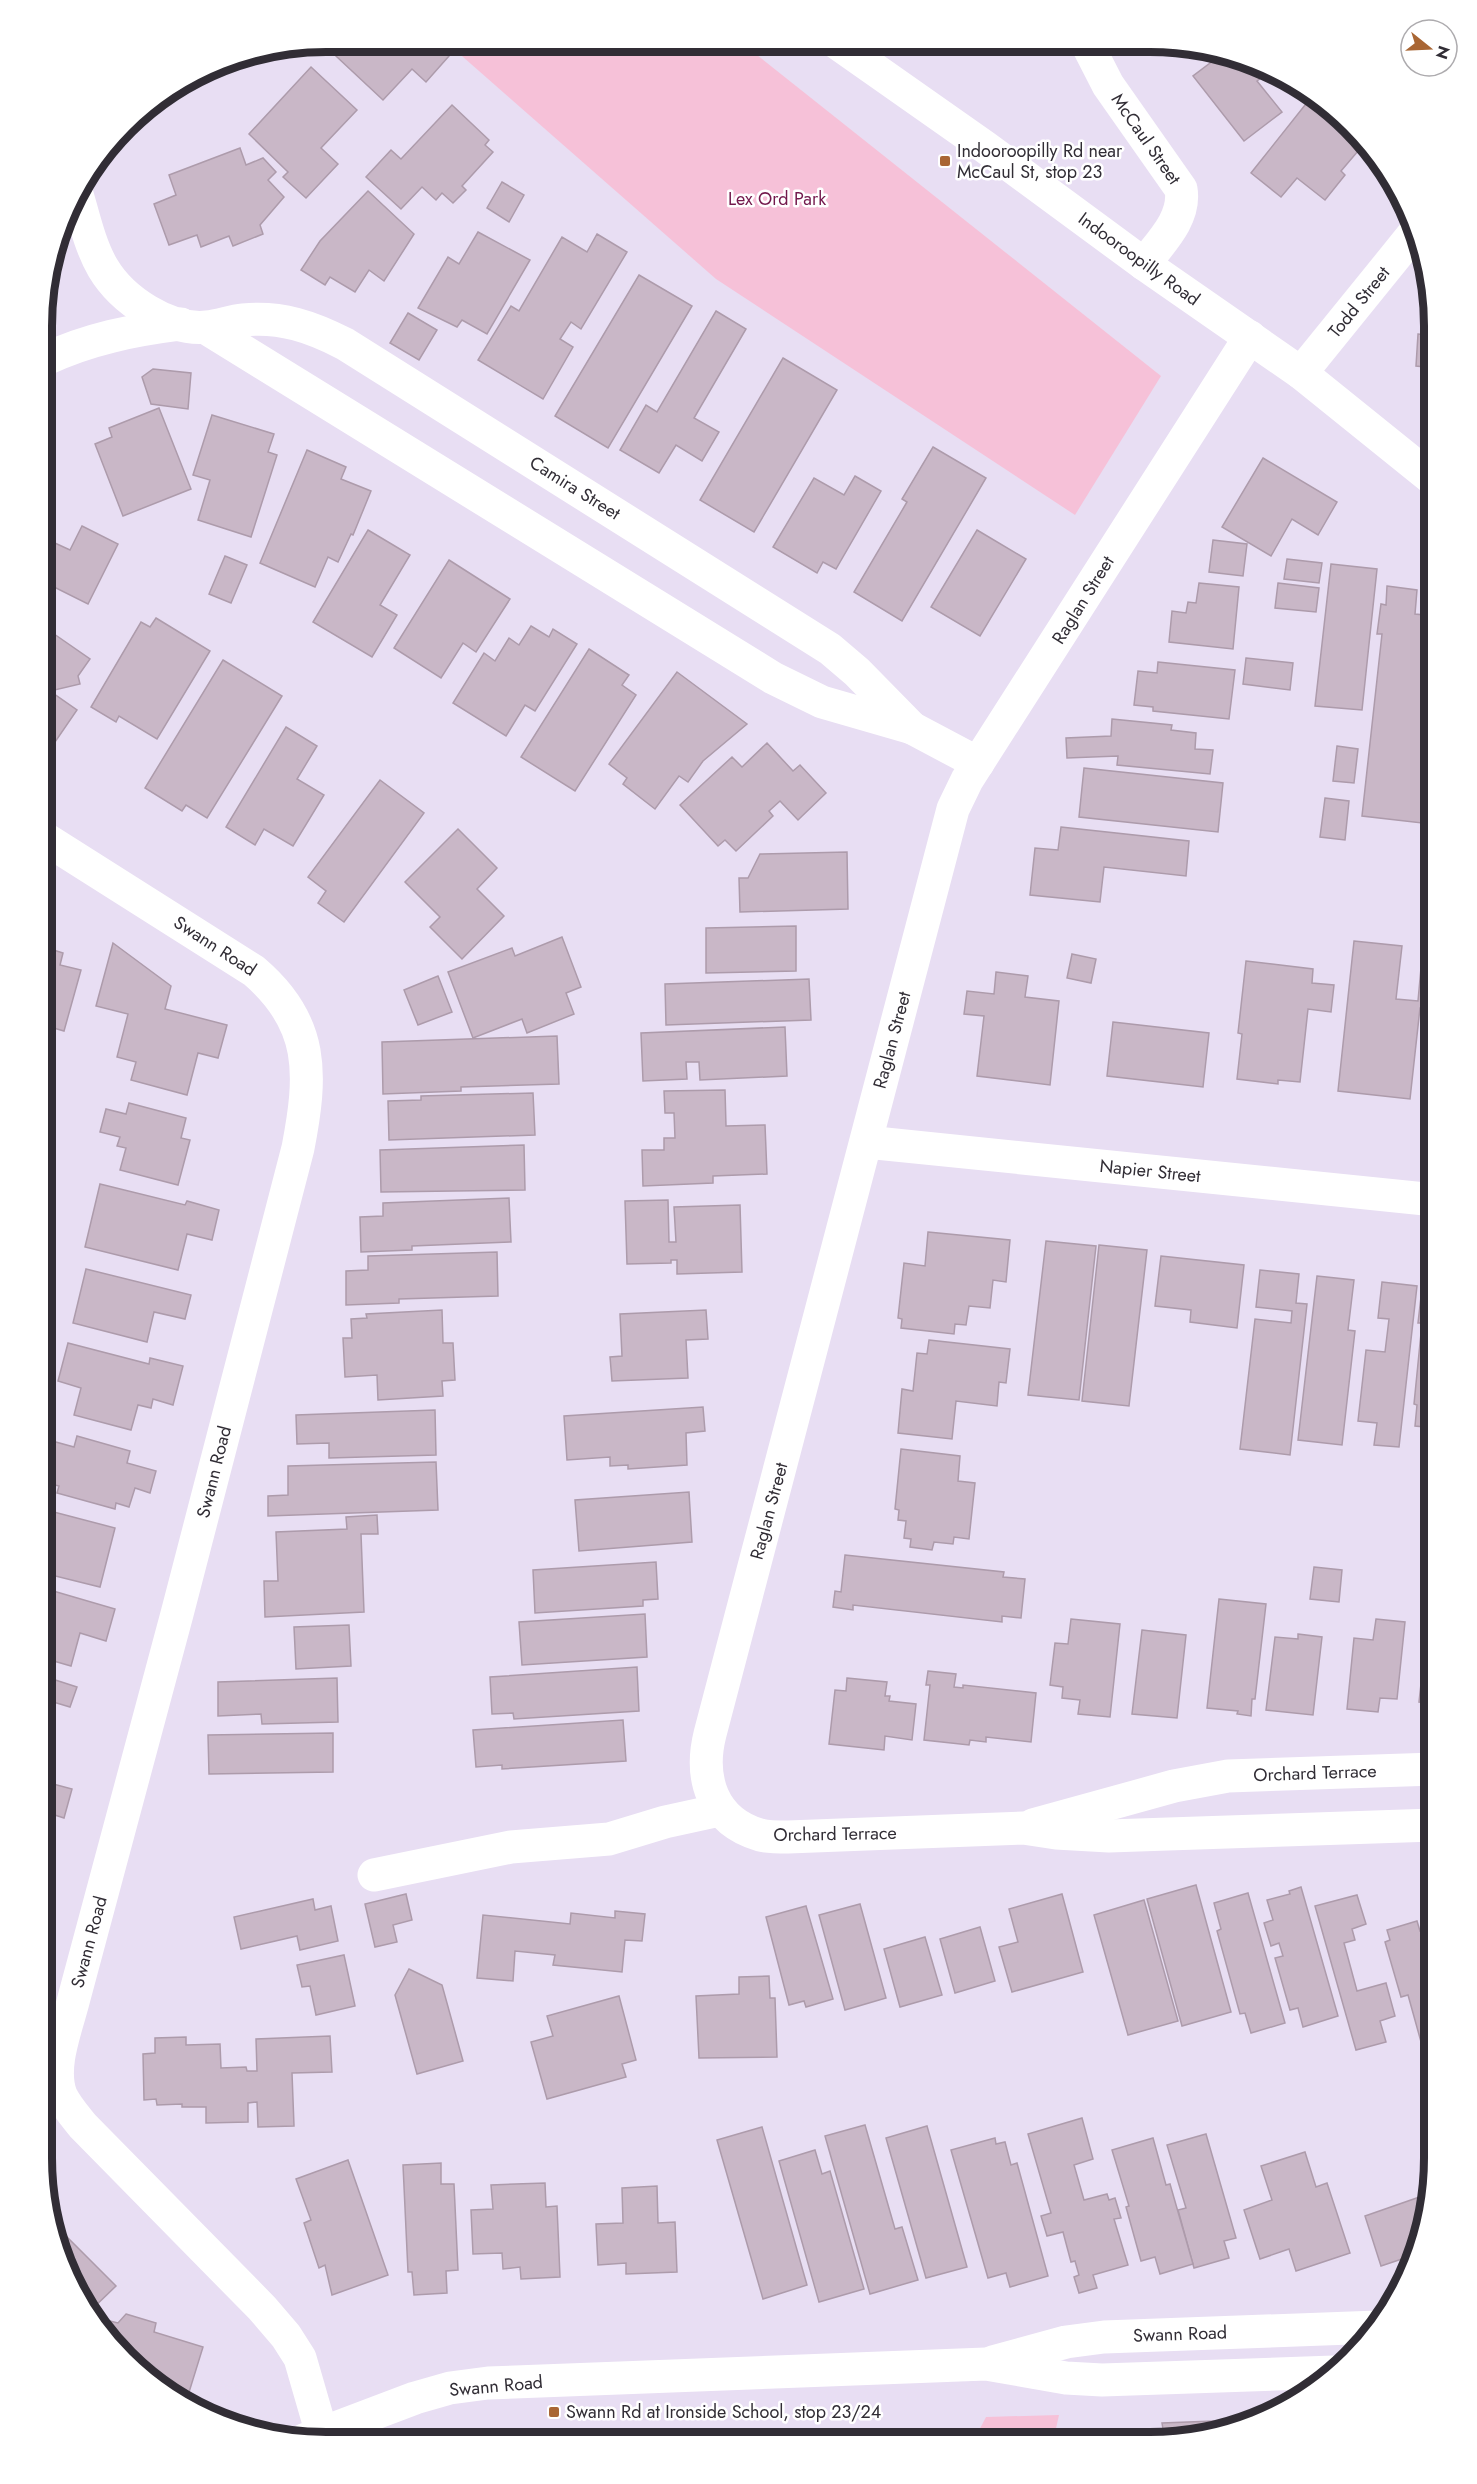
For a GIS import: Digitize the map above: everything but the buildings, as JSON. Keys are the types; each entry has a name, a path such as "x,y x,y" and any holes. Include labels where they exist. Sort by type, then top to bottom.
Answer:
{"street":[{"name":"Indooroopilly Road","path":"848,52 1301,374 1424,472"},
{"name":"McCaul Street","path":"1091,52 1108,85 1181,189 1182,200 1175,221 1144,264"},
{"name":"Camira Street","path":"81,206 98,257 115,283 144,308 157,315 194,326 774,678 822,702 912,728 978,763"},
{"name":"Todd Street","path":"1301,374 1410,239"},
{"name":"Camira Street","path":"52,357 124,333 241,320 277,320 306,325 345,344 830,649 857,672 912,728"},
{"name":"Raglan Street","path":"720,1810 708,1783 706,1751 957,798 1250,338"},
{"name":"Swann Road","path":"52,843 255,971 273,987 291,1011 301,1035 306,1096 298,1148 62,2044 58,2076 62,2096 83,2126 262,2308 286,2336 300,2358 312,2431"},
{"name":"Napier Street","path":"866,1142 1424,1199"},
{"name":"Orchard Terrace","path":"1023,1828 1109,1802 1228,1776 1424,1769"},
{"name":"Orchard Terrace","path":"720,1810 740,1827 762,1836 788,1837 1023,1828 1056,1833 1109,1836 1424,1825"},
{"path":"374,1875 511,1847 609,1839 665,1822 720,1810"},
{"name":"Swann Road","path":"986,2364 1066,2342 1104,2337 1366,2326"},
{"name":"Swann Road","path":"326,2432 415,2398 450,2388 488,2383 986,2364 1066,2378 1102,2380 1320,2372"}],"green space":[{"name":"Lex Ord Park","path":"457,52 753,52 1161,376 1075,515 716,279"},
{"path":"1059,2415 1055,2432 978,2432 986,2417"}],"place":[{"name":"Indooroopilly Rd near McCaul St, stop 23","path":"945,161"},
{"name":"Swann Rd at Ironside School, stop 23/24","path":"554,2412"}]}
